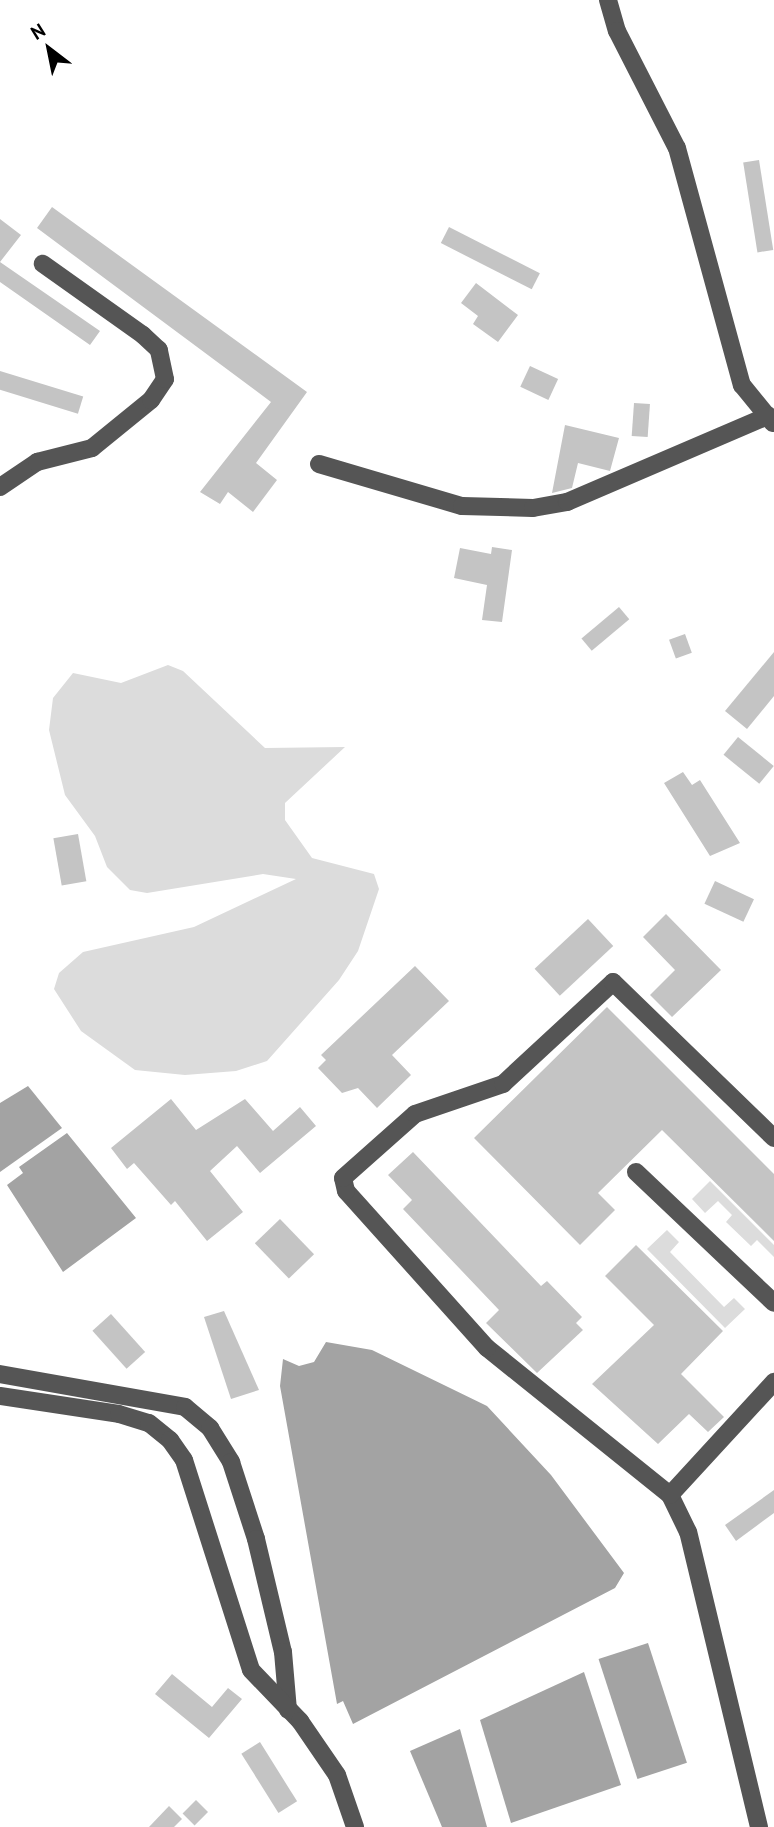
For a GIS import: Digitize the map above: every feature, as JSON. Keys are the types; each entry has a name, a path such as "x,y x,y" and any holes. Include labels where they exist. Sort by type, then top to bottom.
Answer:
{"street":[{"path":"319,464 462,506 533,508 567,502 771,421 742,385 677,148 617,31 608,0"},
{"path":"0,487 37,463 92,448 150,400 165,379 165,363 143,335 43,264"},
{"path":"759,1827 688,1532 670,1495 487,1348 346,1191 343,1178 415,1114 503,1084 613,982 774,1138"},
{"path":"636,1172 774,1303"},
{"path":"0,1374 185,1407 211,1428 231,1462 256,1539 283,1652 288,1710"},
{"path":"670,1495 774,1382"},
{"path":"0,1396 119,1414 149,1423 170,1440 194,1491 241,1648 251,1670 288,1710 337,1775 355,1827"}],"shaded area":[{"path":"168,665 183,671 265,748 345,747 285,803 285,820 312,858 374,874 379,889 358,951 339,980 267,1061 236,1071 185,1075 135,1070 81,1031 54,989 59,973 83,952 194,927 296,879 263,874 147,893 130,890 107,867 95,836 65,795 49,730 53,698 73,673 121,683"},
{"path":"28,1086 62,1128 0,1172 0,1103"},
{"path":"67,1133 136,1218 63,1272 7,1185 23,1173 19,1167"},
{"path":"710,1181 774,1245 774,1257 757,1240 751,1246 726,1222 732,1215 718,1201 705,1213 692,1199"},
{"path":"667,1230 679,1242 670,1252 724,1307 734,1298 745,1309 725,1328 647,1249"},
{"path":"326,1342 372,1350 487,1406 551,1475 624,1573 615,1588 353,1724 343,1701 337,1704 280,1386 283,1359 299,1366 314,1362"},
{"path":"648,1643 687,1763 637,1779 599,1659"},
{"path":"584,1672 621,1785 511,1823 480,1720"},
{"path":"460,1729 487,1827 442,1827 410,1751"}],"building":[{"path":"759,160 773,250 757,252 743,163"},
{"path":"52,207 307,392 256,463 277,480 253,512 228,492 220,504 200,492 271,402 37,228"},
{"path":"0,219 21,235 0,262"},
{"path":"449,227 540,273 532,289 441,243"},
{"path":"0,262 100,331 90,345 0,282"},
{"path":"476,283 518,315 498,342 473,324 478,316 461,303"},
{"path":"530,366 558,379 548,400 520,387"},
{"path":"0,371 83,396 78,414 0,390"},
{"path":"634,403 650,404 648,437 632,436"},
{"path":"565,425 619,438 610,471 578,463 572,488 552,493"},
{"path":"492,547 512,550 502,622 482,620 487,585 454,578 460,548 491,554"},
{"path":"619,607 629,619 592,651 581,638"},
{"path":"685,634 692,653 676,659 669,640"},
{"path":"774,652 774,696 747,729 725,711"},
{"path":"738,737 774,766 759,784 724,755"},
{"path":"683,772 692,785 700,780 740,843 710,856 664,783"},
{"path":"78,834 86,881 62,886 53,838"},
{"path":"715,881 754,899 743,922 704,904"},
{"path":"666,914 721,970 672,1017 650,995 675,970 643,937"},
{"path":"588,919 613,946 560,996 535,969"},
{"path":"415,966 449,1001 392,1055 411,1075 377,1108 358,1088 342,1093 318,1068 326,1060 321,1055"},
{"path":"607,1007 774,1174 774,1241 662,1130 598,1193 615,1210 580,1245 474,1138"},
{"path":"171,1099 196,1130 245,1099 273,1131 300,1107 316,1126 260,1173 237,1146 210,1171 243,1212 207,1241 175,1201 171,1205 134,1163 127,1169 111,1148"},
{"path":"413,1152 541,1286 547,1281 582,1317 576,1323 583,1330 537,1373 486,1323 499,1310 403,1209 412,1200 388,1175"},
{"path":"280,1219 314,1254 289,1279 255,1243"},
{"path":"636,1245 723,1331 681,1374 724,1417 708,1432 689,1414 658,1444 592,1384 654,1325 605,1276"},
{"path":"224,1311 259,1390 231,1399 204,1317"},
{"path":"111,1314 145,1352 127,1369 92,1331"},
{"path":"774,1490 774,1513 736,1541 725,1525"},
{"path":"172,1674 212,1707 228,1688 242,1699 209,1738 155,1694"},
{"path":"260,1742 297,1801 278,1813 241,1754"},
{"path":"196,1800 208,1812 195,1825 183,1813"},
{"path":"169,1806 182,1819 174,1827 149,1827"}]}
